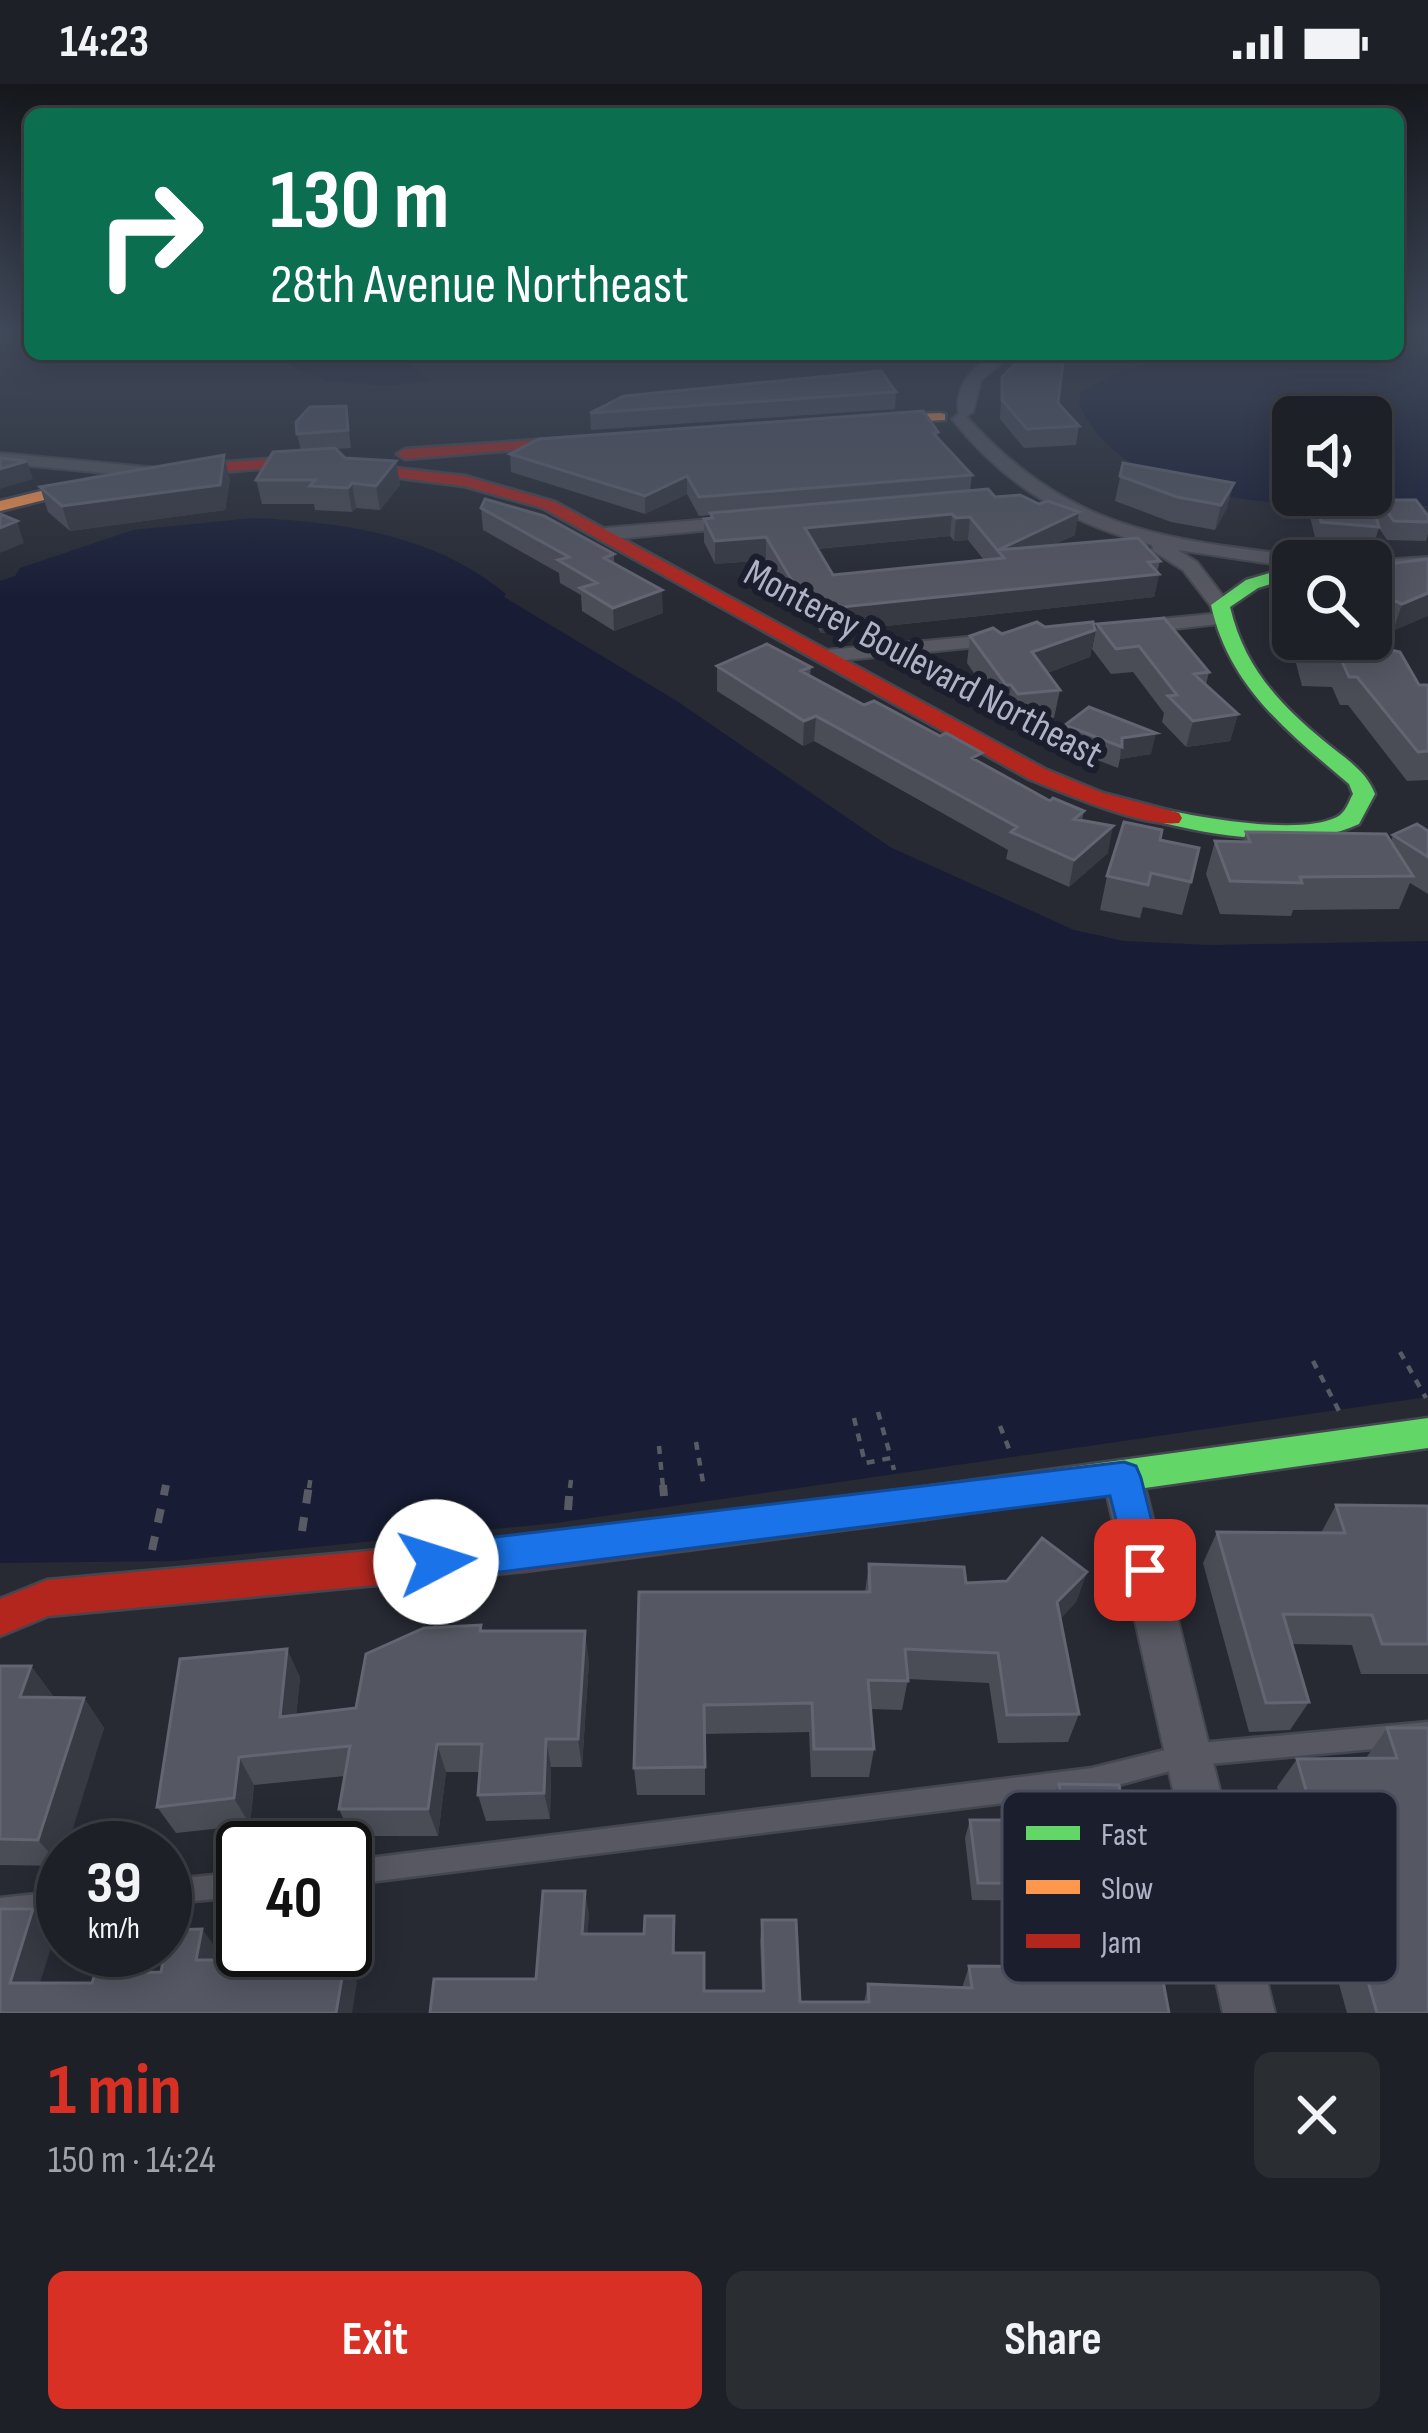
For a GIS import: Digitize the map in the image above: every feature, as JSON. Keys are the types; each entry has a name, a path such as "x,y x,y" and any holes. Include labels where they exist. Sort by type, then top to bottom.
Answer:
{"street":[{"name":"Monterey Boulevard Northeast","path":"0,506 157,473 425,463 528,498 605,534 1037,774 1095,798 1235,828 1314,830 1352,819 1364,794 1359,781 1269,704 1232,649 1220,612 1190,566 1144,538 1039,497 988,455 960,421"},
{"path":"425,463 617,439"},
{"path":"0,458 157,473"},
{"name":"Monterey Boulevard Northeast","path":"352,468 425,463"},
{"path":"1016,499 1039,497"},
{"path":"605,534 765,520"},
{"name":"Monterey Boulevard Northeast","path":"1144,538 1272,558"},
{"path":"1392,564 1428,563"},
{"path":"1104,630 1220,612 1252,584 1272,578"},
{"path":"826,656 1034,637"},
{"path":"0,1618 47,1598 525,1554 1124,1478 1428,1432"},
{"path":"1124,1478 1197,1791"},
{"path":"1242,1983 1249,2013"}],"lane":[{"path":"1004,1791 1092,1780 1189,1755 1428,1733"},
{"path":"372,1870 1002,1791"},
{"path":"0,1910 36,1906"}],"path":[{"path":"1400,1352 1426,1398"},
{"path":"1313,1361 1339,1411"},
{"path":"878,1412 896,1475"},
{"path":"854,1418 865,1463 891,1458"},
{"path":"1000,1426 1013,1459"},
{"path":"664,1498 704,1490 695,1442"},
{"path":"659,1446 666,1508"},
{"path":"300,1549 311,1475"},
{"path":"566,1522 571,1480"},
{"path":"150,1561 166,1484"}],"water":[{"path":"1090,421 1272,421 1272,502 1184,486 1140,468 1104,441"},
{"path":"1392,421 1428,421 1428,506 1392,506"},
{"path":"254,518 354,528 449,558 479,574 504,597 677,701 890,847 1074,930 1124,941 1210,945 1428,941 1428,1397 556,1523 174,1561 0,1563 0,581 15,576 20,568 133,530"}],"building":[{"path":"347,421 348,430 297,434 296,422"},
{"path":"786,421 930,421 938,432 933,433 972,475 699,497 687,476 645,496 510,454 539,439"},
{"path":"1020,421 1074,421 1079,426 1027,429"},
{"path":"335,448 345,458 396,461 376,486 256,480 273,452"},
{"path":"224,455 220,485 62,506 40,487"},
{"path":"0,458 27,461 0,469"},
{"path":"1123,463 1234,483 1221,505 1177,497 1120,476"},
{"path":"988,489 995,497 1020,495 1079,512 998,550 1138,538 1160,561 1148,562 1159,574 823,609 813,593 800,594 766,537 715,541 704,519 713,518 710,513","holes":["952,514 970,517 1004,558 833,575 805,528"]},
{"path":"485,499 544,516 614,554 604,558 662,590 613,608 580,588 597,583 558,560 569,557 481,508"},
{"path":"1392,500 1416,500 1428,516 1428,522 1394,521"},
{"path":"0,514 17,521 0,528"},
{"path":"1319,516 1376,516 1379,527 1321,522"},
{"path":"1428,559 1428,593 1402,604 1392,599 1392,563"},
{"path":"1164,618 1209,672 1194,674 1238,714 1193,721 1168,696 1177,695 1139,646 1116,649 1097,624"},
{"path":"1037,622 1045,627 1093,622 1095,630 1032,652 1060,690 1018,694 970,636 993,628 1002,634"},
{"path":"767,644 811,667 801,671 864,705 874,701 940,736 946,733 982,753 972,758 1050,801 1053,798 1084,811 1074,819 1113,826 1074,860 1011,832 1017,827 816,716 804,721 717,666"},
{"path":"1392,650 1400,652 1419,685 1428,685 1428,751 1418,752 1357,677 1349,677 1341,660 1392,660"},
{"path":"1089,707 1156,733 1122,738 1122,747 1065,725"},
{"path":"1124,822 1162,830 1160,840 1199,848 1191,882 1151,873 1148,885 1107,876"},
{"path":"1417,824 1428,831 1428,857 1393,835"},
{"path":"1246,832 1386,834 1413,876 1300,877 1302,883 1230,881 1215,841 1250,842"},
{"path":"1336,1505 1428,1506 1428,1644 1382,1644 1372,1615 1283,1614 1309,1702 1266,1703 1217,1532 1345,1533"},
{"path":"1042,1538 1087,1572 1057,1602 1079,1714 1007,1715 998,1653 905,1649 908,1681 868,1680 874,1749 814,1749 812,1703 704,1705 705,1767 634,1768 639,1592 870,1592 869,1564 964,1567 966,1583 1007,1581"},
{"path":"481,1625 480,1631 585,1631 578,1739 546,1739 544,1793 478,1795 482,1744 437,1744 428,1809 339,1809 350,1746 239,1757 234,1798 157,1807 180,1659 287,1649 280,1717 356,1708 366,1654 424,1628"},
{"path":"0,1666 31,1666 20,1697 84,1698 44,1821 36,1821 36,1840 0,1839"},
{"path":"1387,1728 1428,1728 1428,2013 1377,2013 1368,1983 1398,1983 1398,1791 1306,1791 1297,1759 1397,1758"},
{"path":"1059,1784 1119,1785 1120,1791 1060,1791"},
{"path":"970,1820 1002,1820 1002,1883 978,1883"},
{"path":"543,1891 585,1891 582,1934 644,1934 645,1916 674,1916 673,1953 704,1953 704,1991 764,1991 762,1920 796,1920 800,2002 869,2002 868,1984 972,1988 969,1966 1002,1966 1002,1983 1163,1983 1169,2013 430,2013 434,1979 536,1979"},
{"path":"0,1909 33,1909 10,1983 192,1977 192,1929 202,1929 196,1960 216,1960 216,1977 342,1977 336,2013 0,2013"}],"traffic: fast":[{"path":"1171,818 1235,827 1317,829 1351,819 1364,794 1359,781 1272,705 1238,660 1220,605 1252,584 1272,578"},
{"path":"925,1503 1428,1433"}],"traffic: slow":[{"path":"0,506 98,482"}],"traffic: jam":[{"path":"405,454 582,441"},
{"path":"172,471 325,460"},
{"path":"351,468 465,481 549,505 1037,774 1095,798 1171,818"},
{"path":"0,1618 47,1598 525,1554 925,1503"}],"route":[{"path":"436,1562 1124,1478 1145,1570"}]}
